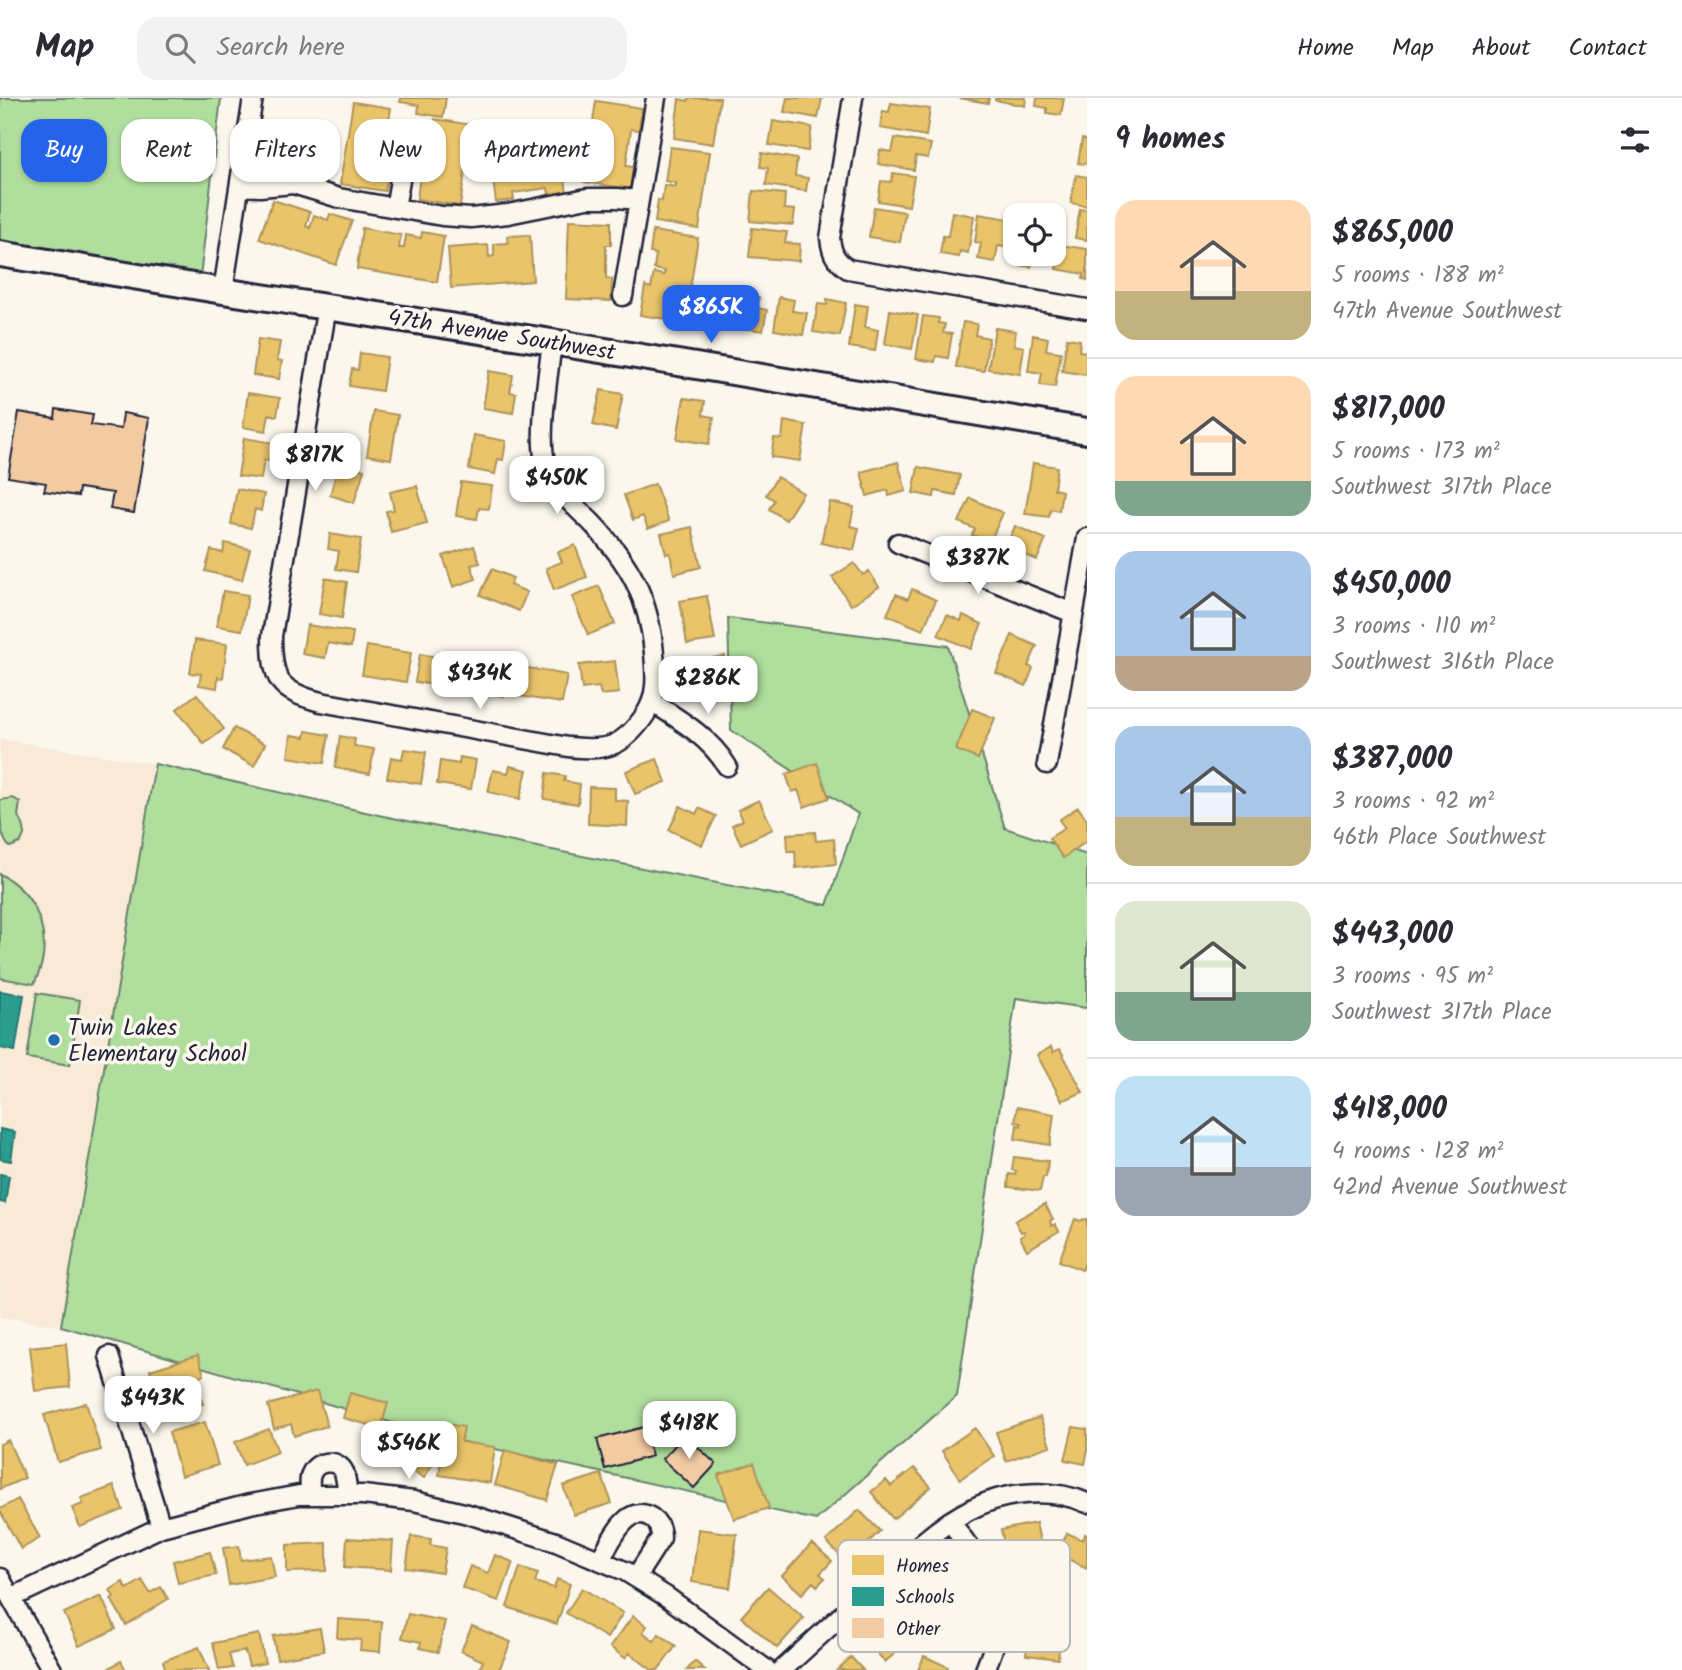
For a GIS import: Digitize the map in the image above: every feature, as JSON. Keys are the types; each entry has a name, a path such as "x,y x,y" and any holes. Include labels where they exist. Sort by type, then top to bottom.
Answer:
{"main road":[{"name":"47th Avenue Southwest","path":"0,254 1087,431"}],"street":[{"path":"250,119 253,98"},
{"path":"623,296 656,98"},
{"path":"853,98 830,238 838,263 848,269 1087,309"},
{"path":"223,291 241,182"},
{"path":"395,208 400,182"},
{"path":"240,187 293,184 339,198 442,216 471,218 508,214 587,198 638,200"},
{"path":"327,306 272,636 272,661 281,683 290,692 321,702 582,748 607,747 626,738 652,702 656,688 653,641 645,602 636,580 609,541 560,489 544,460 544,420 552,342"},
{"path":"1047,764 1087,538"},
{"path":"898,543 1073,613"},
{"path":"652,702 711,744 727,765"},
{"path":"109,1356 161,1527"},
{"path":"311,1495 310,1476 314,1467 329,1462 335,1463 343,1470 348,1495"},
{"path":"924,1540 950,1521 984,1502 1006,1495 1053,1493 1087,1503"},
{"path":"11,1598 161,1527 250,1504 299,1495 363,1495 414,1501 468,1514 556,1542 625,1570 667,1597 767,1670"},
{"path":"600,1560 622,1522 634,1515 648,1516 658,1525 661,1538 636,1577"},
{"path":"950,1521 964,1540"},
{"path":"0,1578 52,1670"},
{"path":"782,1670 838,1619"},
{"path":"985,1670 991,1652"}],"shaded area":[{"name":"Twin Lakes Elementary School","path":"0,739 155,764 61,1326 0,1317"}],"green space":[{"path":"0,98 221,98 216,141 216,119 121,119 121,182 211,182 199,286 0,246"},
{"path":"728,618 948,646 1005,828 1087,855 1087,1008 1016,998 957,1396 816,1520 441,1437 61,1326 155,764 383,816 827,905 858,814 731,730"},
{"path":"13,798 20,802 18,816 24,826 24,832 20,843 10,847 2,833 0,800"},
{"path":"0,874 26,895 40,922 43,953 34,984 0,978"},
{"path":"37,993 80,1000 70,1065 27,1058"}],"building: Homes":[{"path":"401,98 446,98 443,117 418,113 419,105 400,102"},
{"path":"689,98 720,98 713,144 674,138 679,99 688,101"},
{"path":"787,98 822,98 818,118 784,112"},
{"path":"959,98 989,98 988,103"},
{"path":"1026,98 1025,106 995,100"},
{"path":"1037,98 1064,98 1061,115 1047,113 1047,108 1036,106"},
{"path":"596,101 642,108 639,130 631,129 626,166 633,167 630,189 584,182 614,182 614,119 593,119"},
{"path":"353,102 391,108 389,119 354,119 354,182 387,182 385,191 340,184"},
{"path":"891,103 930,109 926,136 880,128 883,111 889,112"},
{"path":"446,121 460,123 460,182 464,182 460,206 417,199 419,182 446,182"},
{"path":"773,121 812,127 808,151 769,145"},
{"path":"895,138 931,144 928,158 916,156 914,170 878,164 880,150 892,152"},
{"path":"1082,139 1087,140 1087,164 1078,163"},
{"path":"670,147 710,152 699,229 655,222 658,200 662,201 664,185 676,187 676,183 665,181"},
{"path":"762,153 797,159 795,176 808,178 806,191 766,185 768,168 760,167"},
{"path":"893,173 914,176 909,206 878,201 881,181 891,182"},
{"path":"1076,175 1087,177 1087,206 1071,203"},
{"path":"493,182 566,182 567,193 549,195 548,188 513,193 514,200 496,202"},
{"path":"753,191 785,194 784,209 795,210 793,225 750,221"},
{"path":"273,200 310,212 306,226 310,228 314,215 328,220 330,214 352,221 336,265 259,239"},
{"path":"874,207 905,212 900,242 869,237"},
{"path":"1080,209 1087,210 1087,240 1075,238"},
{"path":"952,212 974,216 968,253 960,251 959,257 940,254 943,236 948,236"},
{"path":"979,214 1003,218 1003,247 998,246 995,262 978,259 981,243 975,242"},
{"path":"569,220 611,222 611,245 606,245 606,278 612,279 611,301 566,299"},
{"path":"362,228 401,235 399,248 404,248 406,235 421,238 422,232 444,236 437,282 357,269"},
{"path":"752,228 787,232 785,243 800,244 799,261 749,257"},
{"path":"653,231 698,238 685,322 640,315 645,286 651,288 654,273 664,275 665,271 654,269 656,254 650,253"},
{"path":"530,235 533,281 451,288 448,248 488,245 489,257 494,256 494,244 508,243 507,236"},
{"path":"1066,246 1087,249 1087,280 1083,279 1084,274 1056,269 1056,266 1066,266"},
{"path":"738,294 759,297 757,308 767,310 763,331 733,327"},
{"path":"779,297 794,300 792,311 807,313 803,335 774,330"},
{"path":"827,299 846,303 840,336 813,332 818,304 827,305"},
{"path":"855,304 868,306 865,327 878,330 875,351 849,347"},
{"path":"890,310 918,315 912,349 885,344"},
{"path":"923,316 939,318 938,323 945,324 943,333 952,334 948,358 936,356 935,362 916,359"},
{"path":"963,322 977,324 975,335 989,338 984,371 956,367"},
{"path":"995,328 1016,331 1014,345 1024,347 1020,374 988,369"},
{"path":"1033,335 1048,338 1046,350 1061,352 1055,387 1040,385 1042,373 1028,371"},
{"path":"1067,338 1080,340 1079,351 1087,352 1087,375 1062,371"},
{"path":"258,339 280,342 277,360 282,361 279,379 253,375"},
{"path":"360,353 387,357 382,391 349,386 352,369 358,370"},
{"path":"489,371 513,375 510,392 516,393 513,413 483,408"},
{"path":"601,390 623,394 616,430 593,425"},
{"path":"248,393 280,398 277,416 269,414 266,431 243,427"},
{"path":"684,398 705,401 703,415 714,417 709,444 677,439"},
{"path":"374,411 398,415 391,459 367,455"},
{"path":"784,421 806,425 800,461 771,457 774,438 782,439"},
{"path":"474,435 506,441 503,460 498,459 495,474 469,469"},
{"path":"244,438 274,443 270,461 264,460 261,479 238,476"},
{"path":"898,462 906,491 889,496 888,490 867,496 861,472"},
{"path":"339,463 364,470 354,503 330,495"},
{"path":"1033,463 1057,467 1054,489 1062,491 1059,511 1051,509 1049,517 1025,514"},
{"path":"918,467 960,475 956,495 935,491 934,497 913,493"},
{"path":"777,477 803,493 786,520 769,509 774,500 766,495"},
{"path":"461,482 492,486 489,509 479,508 477,519 456,516"},
{"path":"655,484 669,521 648,529 643,516 633,520 624,495"},
{"path":"417,486 427,523 391,532 386,511 394,510 390,492"},
{"path":"237,489 264,494 261,511 255,509 251,528 231,524"},
{"path":"970,498 1003,513 990,542 972,535 975,529 959,522"},
{"path":"830,502 854,507 850,526 859,528 854,550 821,543"},
{"path":"1015,526 1046,539 1037,560 1006,547"},
{"path":"692,527 701,567 674,574 670,553 666,554 661,534"},
{"path":"330,534 361,539 356,572 336,569 339,551 328,549"},
{"path":"225,543 250,549 242,580 205,571 211,550 223,553"},
{"path":"575,545 587,577 554,590 546,568 562,562 558,552"},
{"path":"474,546 480,563 471,565 476,579 453,587 443,556"},
{"path":"854,563 863,575 869,571 879,587 851,605 832,577"},
{"path":"492,569 513,578 510,585 527,592 519,611 480,595"},
{"path":"325,578 347,582 342,618 319,614"},
{"path":"599,586 615,624 588,635 572,597"},
{"path":"912,589 936,600 923,630 887,615 896,594 908,599"},
{"path":"223,591 248,595 242,630 217,626"},
{"path":"707,596 715,640 687,644 680,601"},
{"path":"947,615 961,621 963,615 982,624 971,649 938,635"},
{"path":"307,625 353,632 351,647 328,643 325,658 302,654"},
{"path":"1012,635 1037,646 1028,666 1033,668 1026,686 996,673"},
{"path":"195,640 227,644 223,678 218,677 217,688 199,685 201,674 190,673"},
{"path":"367,646 411,653 406,682 362,675"},
{"path":"420,654 460,661 457,681 442,678 441,686 415,682"},
{"path":"725,656 730,696 708,699 706,686 695,687 692,661"},
{"path":"475,660 509,666 504,696 471,691"},
{"path":"615,661 619,693 601,695 599,687 582,689 579,665"},
{"path":"523,667 567,675 562,703 518,696"},
{"path":"197,694 224,729 204,744 177,709"},
{"path":"972,709 995,718 978,759 956,750"},
{"path":"234,728 265,744 254,766 223,749"},
{"path":"306,731 329,735 324,763 288,757 291,735 305,737"},
{"path":"340,736 355,739 354,746 374,749 370,774 335,768"},
{"path":"404,749 426,752 421,784 387,778 391,757 402,759"},
{"path":"460,757 476,760 471,789 437,784 440,761 459,764"},
{"path":"657,759 666,782 635,794 626,771"},
{"path":"817,763 829,798 804,807 798,790 792,792 786,774"},
{"path":"510,766 527,770 520,799 488,792 493,770 508,773"},
{"path":"547,773 565,776 564,781 580,784 578,804 544,799"},
{"path":"589,787 615,788 615,800 628,801 627,826 588,824"},
{"path":"759,800 773,829 741,844 732,825 743,820 738,810"},
{"path":"680,806 696,814 699,808 716,816 702,845 669,830"},
{"path":"1078,807 1087,820 1087,841 1063,858 1049,838 1065,828 1059,820"},
{"path":"815,832 816,841 834,839 836,864 796,868 795,851 788,851 787,834"},
{"path":"1051,1047 1053,1052 1060,1049 1083,1092 1062,1101 1037,1055"},
{"path":"1017,1107 1054,1114 1050,1145 1015,1139 1017,1125 1021,1126 1021,1123 1015,1122"},
{"path":"1014,1157 1048,1161 1046,1177 1043,1177 1040,1191 1008,1187 1009,1174 1015,1175 1016,1171 1012,1170"},
{"path":"1045,1204 1053,1219 1050,1221 1052,1226 1055,1224 1059,1231 1027,1250 1020,1237 1025,1234 1024,1231 1021,1232 1015,1221"},
{"path":"1075,1219 1087,1220 1087,1258 1082,1270 1059,1261"},
{"path":"66,1343 70,1387 35,1391 30,1347"},
{"path":"198,1355 204,1375 194,1378 203,1404 164,1416 150,1370"},
{"path":"317,1391 327,1426 294,1436 291,1424 274,1429 268,1405"},
{"path":"350,1393 388,1403 381,1428 343,1418"},
{"path":"86,1403 101,1450 58,1462 44,1415"},
{"path":"1040,1417 1050,1446 1006,1461 996,1432"},
{"path":"205,1422 218,1465 181,1476 169,1432"},
{"path":"446,1424 464,1427 461,1442 495,1447 490,1483 439,1475"},
{"path":"396,1425 440,1452 424,1478 380,1451"},
{"path":"1073,1427 1087,1429 1085,1464 1065,1460"},
{"path":"975,1428 994,1456 960,1479 942,1451"},
{"path":"269,1429 278,1452 244,1465 235,1442"},
{"path":"8,1440 25,1478 0,1489 0,1444"},
{"path":"505,1450 558,1465 547,1500 495,1485"},
{"path":"754,1463 769,1508 734,1519 718,1475"},
{"path":"914,1468 931,1487 893,1519 871,1492 886,1480 891,1486"},
{"path":"601,1474 612,1503 574,1515 563,1486"},
{"path":"114,1486 123,1510 80,1527 72,1508 83,1504 81,1498"},
{"path":"18,1499 40,1538 21,1549 0,1511"},
{"path":"859,1510 880,1531 871,1540 838,1540 838,1554 826,1541"},
{"path":"1036,1523 1040,1540 1003,1540 1001,1530"},
{"path":"698,1529 737,1534 730,1588 692,1582"},
{"path":"1067,1533 1083,1540 1085,1534 1087,1535 1087,1568 1070,1560 1070,1540 1064,1540"},
{"path":"411,1536 431,1539 430,1545 446,1548 442,1573 406,1568"},
{"path":"347,1538 393,1541 391,1570 345,1567"},
{"path":"327,1543 327,1571 287,1572 287,1545"},
{"path":"812,1543 832,1561 820,1574 825,1578 817,1586 813,1582 802,1594 782,1576"},
{"path":"239,1546 241,1560 271,1556 275,1577 229,1585 223,1548"},
{"path":"210,1552 216,1575 178,1583 173,1561"},
{"path":"495,1555 513,1562 499,1601 462,1588 470,1566 488,1573"},
{"path":"520,1567 538,1573 535,1582 554,1588 557,1579 570,1584 557,1624 507,1607"},
{"path":"142,1580 150,1593 161,1587 168,1599 126,1625 111,1599 114,1597 110,1590 123,1582 127,1589"},
{"path":"768,1587 804,1618 777,1648 741,1617"},
{"path":"582,1588 623,1613 607,1638 566,1613"},
{"path":"101,1596 116,1629 79,1646 64,1613"},
{"path":"408,1614 445,1621 438,1652 420,1648 421,1642 402,1638"},
{"path":"633,1616 647,1626 643,1632 654,1641 659,1634 676,1646 658,1670 652,1670 629,1653 625,1658 610,1647"},
{"path":"338,1619 382,1622 380,1652 360,1650 361,1640 337,1638"},
{"path":"472,1626 511,1642 499,1670 479,1670 483,1661 461,1651"},
{"path":"320,1628 324,1651 277,1659 273,1636"},
{"path":"259,1634 265,1663 249,1666 245,1651 229,1654 233,1668 219,1670 213,1643"},
{"path":"199,1647 209,1670 166,1670 163,1661"},
{"path":"876,1652 896,1652 885,1662"},
{"path":"1026,1652 1059,1652 1058,1659 1026,1655"},
{"path":"924,1656 948,1667 947,1670 918,1670"},
{"path":"851,1657 863,1670 837,1670"},
{"path":"121,1661 126,1670 106,1670"},
{"path":"695,1661 705,1670 687,1670"}],"building: Schools":[{"path":"0,991 24,995 15,1051 0,1048"},
{"path":"0,1129 15,1132 11,1161 0,1159"},
{"path":"0,1174 9,1176 5,1203 0,1202"}],"building: Other":[{"path":"56,409 93,415 91,425 121,429 123,413 149,418 134,513 110,509 113,493 79,488 78,496 44,491 46,483 8,477 19,412 55,418"},
{"path":"644,1427 652,1456 605,1469 597,1439"},
{"path":"685,1435 716,1464 694,1488 662,1459"}],"place":[{"name":"Twin Lakes Elementary School","path":"54,1040"}]}
